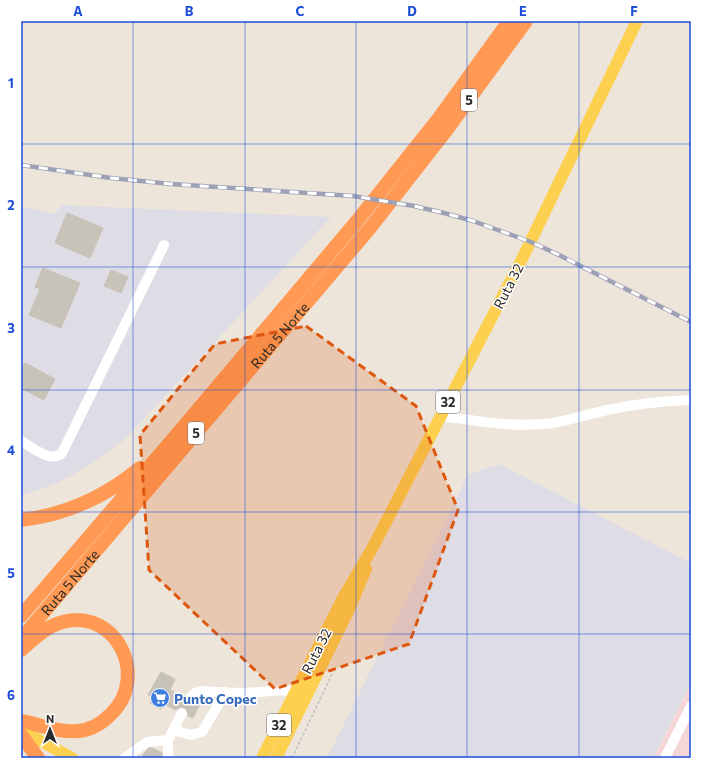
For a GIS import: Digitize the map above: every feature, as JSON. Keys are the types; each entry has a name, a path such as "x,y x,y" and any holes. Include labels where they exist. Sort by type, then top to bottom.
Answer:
{"highway":[{"name":"Ruta 5 Norte","path":"21,616 180,431 396,174 459,91 509,21"},
{"name":"Ruta 5 Norte","path":"21,639 370,228 463,108 526,21"},
{"path":"21,520 63,512 101,495 139,469 180,431"},
{"path":"21,650 43,631 60,622 76,619 92,622 110,633 120,645 126,660 128,674 126,691 119,705 109,717 95,726 78,731 69,731 52,729 21,721"},
{"path":"21,735 38,758"}],"main road":[{"name":"Ruta 32","path":"262,758 343,598 373,547 523,257 637,21"},
{"name":"Ruta 32","path":"276,758 351,605 373,547"},
{"path":"21,730 72,758"}],"street":[{"path":"21,441 49,457 56,457 62,453 164,245"},
{"path":"441,416 494,422 536,424 569,420 627,406 691,400"},
{"path":"189,699 195,693 201,691 246,693 272,690 295,692 306,698"},
{"path":"173,730 191,735 202,732 226,692"},
{"path":"665,758 691,706"},
{"path":"168,758 168,740 182,713"},
{"path":"125,758 146,742 168,740"}],"path":[{"path":"292,758 332,674 333,667"}],"highlighted area":[{"path":"306,326 416,406 458,510 409,644 275,689 149,570 140,435 215,344"}],"shaded area":[{"path":"62,205 331,217 124,440 97,460 69,477 21,496 21,206 54,214"},
{"path":"499,464 691,563 691,684 653,758 327,758 468,475"},
{"path":"691,684 691,758 654,758"}],"building":[{"path":"67,213 103,228 90,258 55,243"},
{"path":"43,268 80,283 61,328 29,315 40,289 35,287"},
{"path":"111,270 128,277 121,293 104,286"},
{"path":"25,363 55,379 44,400 21,388 21,370"},
{"path":"161,672 175,679 170,690 183,696 185,704 190,705 195,702 200,704 193,718 188,716 188,710 185,707 179,707 176,710 164,704 161,709 150,703 153,697 148,695"},
{"path":"149,748 162,753 162,758 141,758"}],"tunnel":[{"path":"182,713 189,699"}],"railway":[{"path":"21,165 111,178 171,184 353,196 414,206 444,213 473,221 531,242 691,322"}],"place":[{"name":"Punto Copec","path":"160,698"}]}
